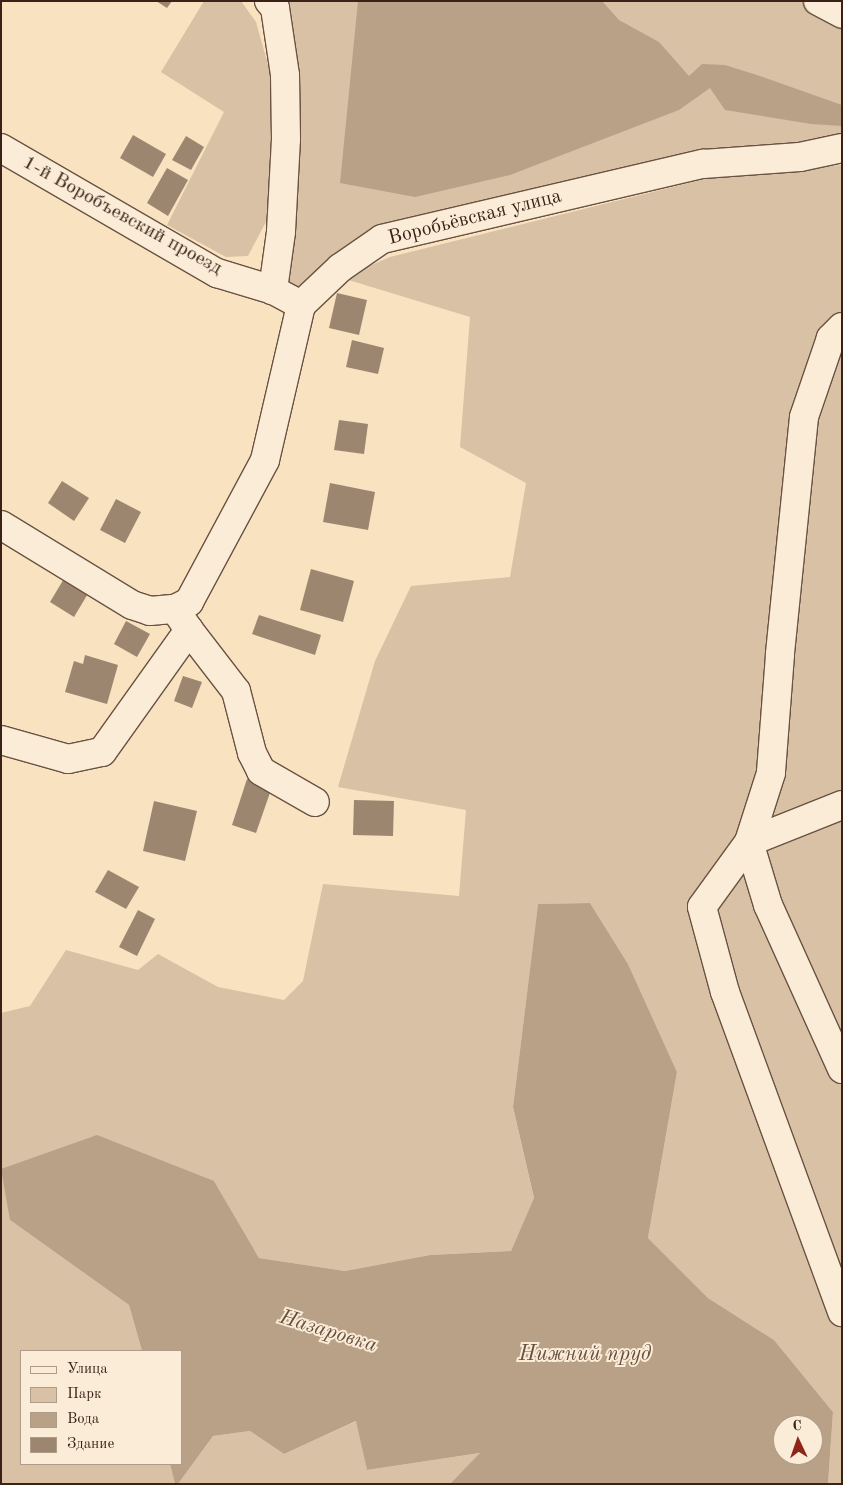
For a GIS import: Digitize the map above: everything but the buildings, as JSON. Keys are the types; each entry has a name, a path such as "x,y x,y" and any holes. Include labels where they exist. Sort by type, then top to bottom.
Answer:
{"street":[{"path":"269,1 275,8 285,74 286,139 280,232 273,290"},
{"path":"818,1 842,14"},
{"name":"1-й Воробъевский проезд","path":"1,148 217,273 273,290 301,305"},
{"name":"Воробьёвская улица","path":"301,305 340,268 382,239 703,164 800,157 842,148"},
{"path":"1,740 68,759 102,752 182,620 189,602 265,460 301,305"},
{"path":"842,327 831,338 804,417 780,655 771,773 749,842 702,907 725,992 842,1312"},
{"path":"1,525 132,605 182,620 236,691 252,753 261,771 316,802"},
{"path":"749,842 842,806"},
{"path":"749,842 768,905 842,1070"}],"green space":[{"path":"204,1 241,1 256,22 272,79 278,142 268,218 248,256 226,257 167,225 224,112 161,72"},
{"path":"269,1 818,1 842,14 842,148 382,239 301,305 273,290 281,232"},
{"path":"842,165 842,1484 828,1484 833,1412 774,1340 708,1298 648,1238 677,1072 628,964 590,903 538,904 513,1107 534,1199 511,1251 430,1255 345,1271 259,1258 214,1181 10,1220 129,1305 142,1350 20,1350 20,1465 170,1465 175,1484 1,1484 1,1013 30,1006 66,950 138,970 158,954 218,987 284,1000 303,981 323,884 459,896 466,810 338,787 375,661 411,586 510,577 526,483 460,447 470,317 342,278 390,257 713,177"},
{"path":"357,1421 367,1470 481,1453 450,1484 178,1484 213,1436 250,1431 284,1454"}],"water":[{"path":"358,1 602,1 619,20 659,42 689,76 702,64 725,65 757,75 842,105 842,126 811,124 725,110 710,88 679,110 510,175 415,197 340,183"},
{"name":"Нижний пруд","path":"590,903 628,964 677,1072 648,1238 708,1298 774,1340 833,1412 828,1484 450,1484 480,1453 367,1470 356,1421 284,1454 250,1431 213,1436 178,1484 175,1484 170,1465 182,1465 182,1350 142,1350 129,1305 10,1220 1,1169 97,1135 214,1181 259,1258 345,1271 430,1255 511,1251 534,1198 513,1107 538,904"}],"water label":[{"name":"Назаровка","path":"328,1332"}]}
